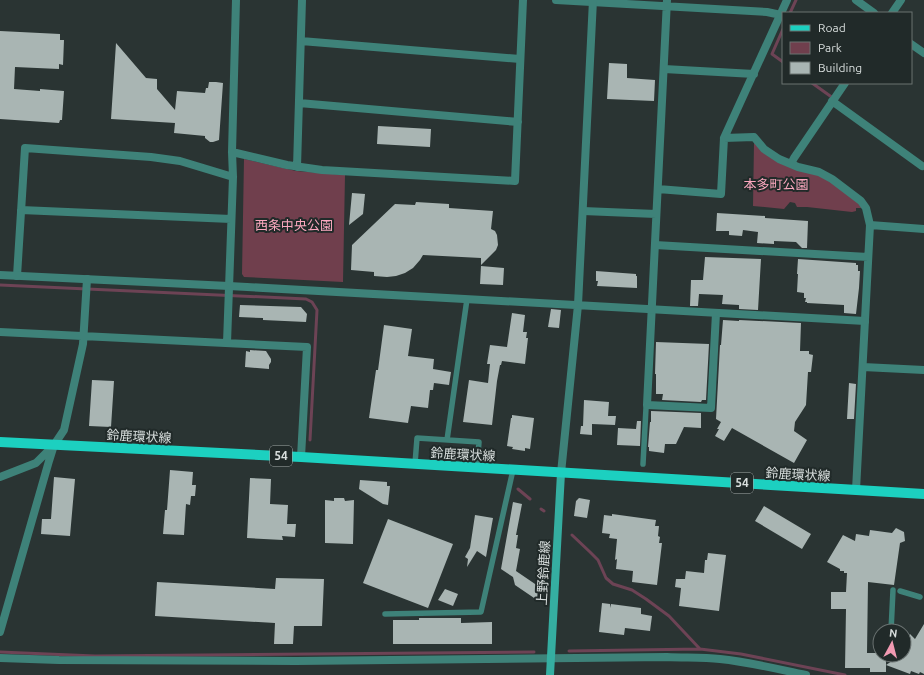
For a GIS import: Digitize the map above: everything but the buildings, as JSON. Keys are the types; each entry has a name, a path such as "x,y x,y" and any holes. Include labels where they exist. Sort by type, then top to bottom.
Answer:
{"main road":[{"name":"鈴鹿環状線","path":"0,442 301,457 924,494"},
{"name":"上野鈴鹿線","path":"550,675 561,473"}],"street":[{"path":"228,343 236,0"},
{"path":"297,167 302,0"},
{"path":"232,152 297,167 322,170 515,181 523,0"},
{"path":"556,0 666,3 767,12 781,15 724,138 721,194 658,189"},
{"path":"782,12 787,0"},
{"path":"856,0 873,12"},
{"path":"893,12 901,0"},
{"path":"561,473 578,305 592,1"},
{"path":"666,3 647,405 711,408 716,313"},
{"path":"301,41 520,60"},
{"path":"912,45 924,53"},
{"path":"664,69 754,74"},
{"path":"791,164 844,84"},
{"path":"834,99 922,166"},
{"path":"299,103 518,122"},
{"path":"724,138 754,138 764,149 779,159 798,167 819,172 832,179 861,201 866,208 870,225 856,490"},
{"path":"17,276 25,148 151,157 180,161 232,177"},
{"path":"21,210 231,219"},
{"path":"582,211 656,214"},
{"path":"870,225 924,229"},
{"path":"655,245 868,257"},
{"path":"0,275 865,321"},
{"path":"0,477 36,463 54,445 64,430 83,344 86,280"},
{"path":"0,332 307,347 301,457"},
{"path":"863,367 924,370"},
{"path":"0,632 54,445"},
{"path":"0,658 59,660 296,661 667,657 738,661 806,675"}],"lane":[{"path":"447,440 466,299"},
{"path":"643,464 647,405"},
{"path":"415,464 417,438 479,442 477,468"},
{"path":"384,614 481,612 513,470"},
{"path":"891,623 893,590"},
{"path":"900,591 920,597"}],"green space":[{"name":"本多町公園","path":"754,143 830,181 862,206 861,208 856,208 856,211 852,212 797,207 795,203 790,202 784,209 753,206"},
{"name":"西条中央公園","path":"244,159 296,171 345,175 343,282 244,277 242,274"}],"waterway":[{"path":"790,12 796,0"},
{"path":"782,31 772,54 782,61"},
{"path":"813,84 833,98"},
{"path":"0,285 306,299 312,302 317,310 310,440"},
{"path":"518,489 530,499"},
{"path":"572,535 598,560 606,578 613,584 632,590 669,616 700,649"},
{"path":"569,651 700,649 741,654 845,675"},
{"path":"0,652 95,656 534,652"}]}
